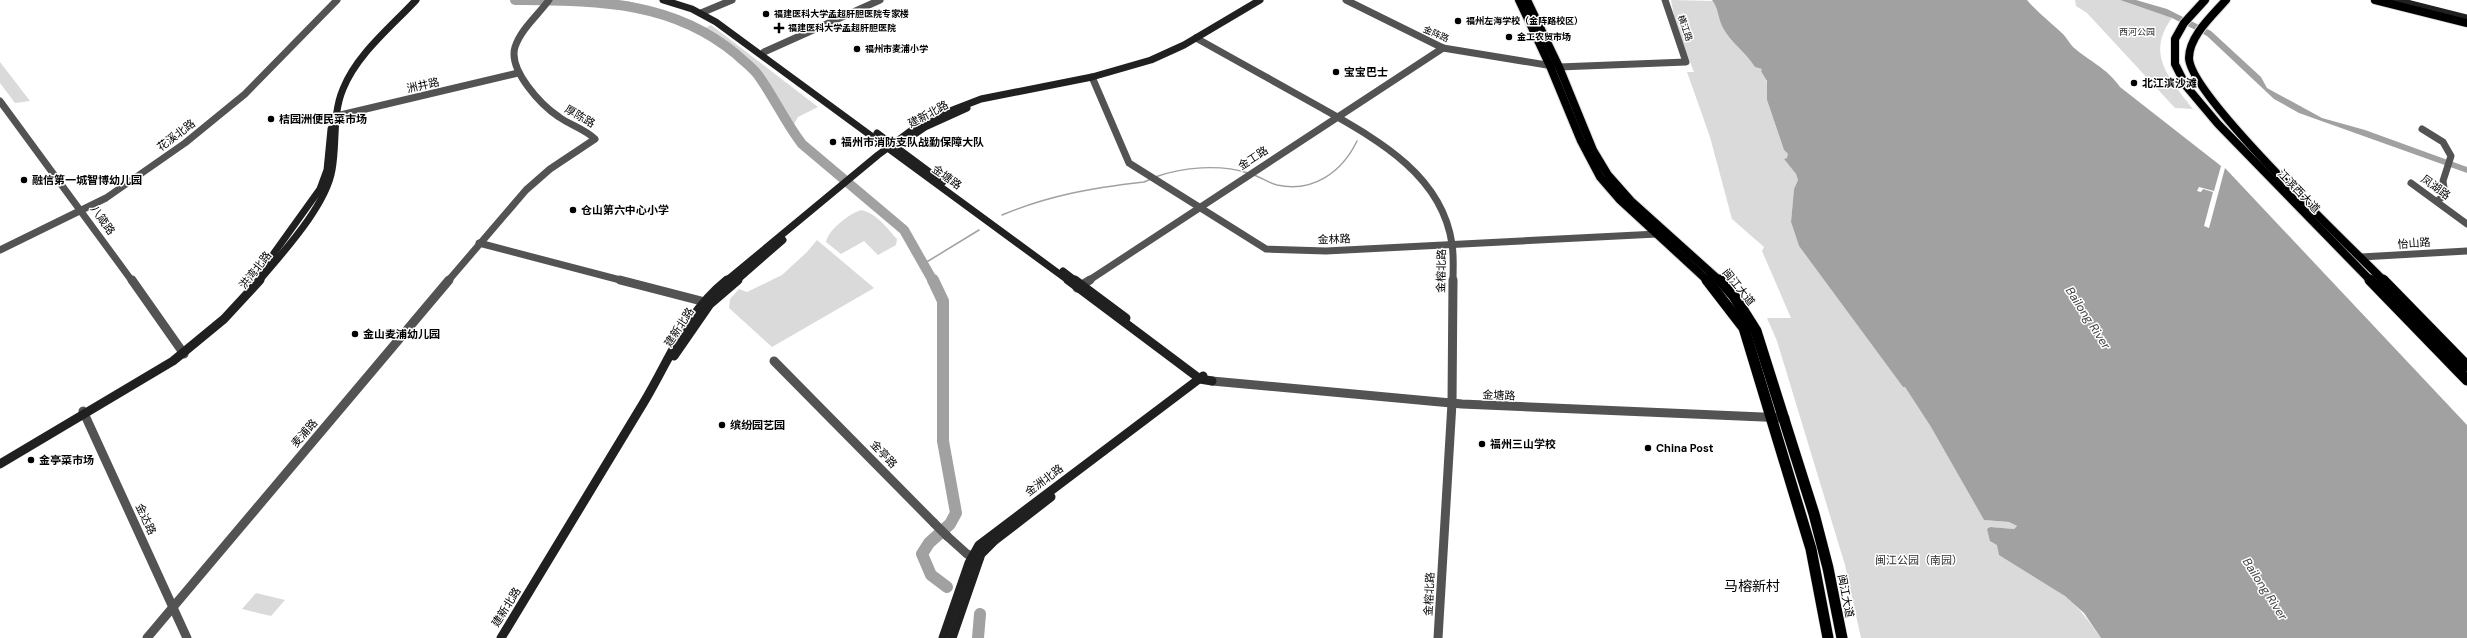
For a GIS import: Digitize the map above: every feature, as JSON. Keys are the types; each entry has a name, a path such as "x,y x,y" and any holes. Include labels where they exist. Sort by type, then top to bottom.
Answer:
{"main road":[{"name":"洪湾北路","path":"0,464 183,352 244,301 320,202 333,168 336,94 344,77 411,0"},
{"name":"洪湾北路","path":"334,116 340,96 351,73 416,0"},
{"name":"金塘路","path":"663,0 703,12 892,147"},
{"name":"金塘路","path":"675,0 703,12 762,51 1207,379"},
{"name":"建新北路","path":"1198,39 1260,0"},
{"name":"建新北路","path":"500,638 656,383 707,303 712,292 892,147 925,127 966,109 1093,79 1171,55 1267,0"},
{"name":"闽江大道","path":"1519,0 1554,66 1581,141 1596,170 1619,199 1712,284 1732,308 1749,340 1811,549 1828,638"},
{"name":"闽江大道","path":"1526,0 1589,142 1608,175 1631,201 1718,278 1734,296 1751,321 1762,346 1822,542 1842,638"},
{"name":"江滨西大道","path":"2206,0 2192,14 2175,39 2175,59 2181,79 2218,124 2467,380"},
{"path":"2193,35 2196,23 2216,0"},
{"name":"江滨西大道","path":"2226,0 2193,35 2190,50 2190,65 2198,84 2224,117 2467,366"},
{"path":"2374,0 2467,24"},
{"path":"2390,0 2467,19"},
{"path":"2395,0 2467,19"},
{"path":"2175,59 2182,64 2190,65"},
{"name":"金洲北路","path":"942,638 975,557 1207,379"},
{"name":"洪湾北路","path":"0,458 84,413"},
{"name":"金洲北路","path":"952,638 975,557"}],"street":[{"name":"花溪北路","path":"0,250 118,192 224,112 245,94 337,0"},
{"path":"703,12 732,0"},
{"path":"762,51 867,0"},
{"path":"762,51 880,0"},
{"name":"金阵路","path":"1346,0 1442,48 1554,66 1686,62"},
{"name":"横江路","path":"1665,0 1686,62"},
{"name":"厚陈路","path":"479,243 534,183 595,139 591,135 556,115 518,73 513,58 515,48 548,2"},
{"name":"金榕北路","path":"1198,39 1338,117 1390,151 1416,173 1434,199 1453,245 1452,403 1438,638"},
{"name":"金工路","path":"1079,286 1442,48"},
{"name":"洲井路","path":"334,116 518,73"},
{"name":"金林路","path":"1093,79 1127,161 1144,174 1256,244 1272,250 1326,251 1658,234"},
{"name":"八箴路","path":"0,100 4,113 83,210 183,352"},
{"path":"2422,129 2445,145 2449,164 2443,180 2445,195 2437,201"},
{"name":"凤湖路","path":"2411,183 2467,224"},
{"path":"479,243 707,303"},
{"name":"麦浦路","path":"147,638 479,243"},
{"name":"怡山路","path":"2362,257 2467,250"},
{"name":"金亭路","path":"774,361 883,469 895,485 934,524 975,557"},
{"name":"金塘路","path":"1207,379 1452,403 1785,418"},
{"name":"金达路","path":"84,413 174,606 187,638"}],"green space":[{"name":"闽江公园（南园）","path":"1671,0 1714,1 1723,28 1748,55 1755,67 1763,69 1767,83 1767,100 1784,150 1788,154 1788,158 1784,159 1796,174 1798,180 1794,189 1791,222 1799,246 1903,387 1905,387 1931,427 1984,520 2009,522 2017,526 2014,529 1989,527 1996,541 2013,560 2054,587 2070,601 2101,638 1861,638 1845,565 1777,341 1767,318 1791,318 1762,251 1764,247 1732,219 1710,137 1687,72 1694,72 1676,26"},
{"name":"西河公园","path":"2075,0 2120,0 2172,18 2164,31 2161,43 2161,55 2169,77 2193,109 2175,108 2087,13 2076,6"},
{"path":"711,25 818,107 798,117 794,124 762,73 728,42 705,28"},
{"path":"0,62 30,101 15,103 0,83"},
{"path":"861,210 872,214 885,226 897,239 896,245 878,255 864,241 841,254 826,242 835,227 851,215"},
{"path":"817,240 874,288 772,347 729,308 730,299 739,289 747,292 782,275 807,252"},
{"path":"256,593 285,600 271,616 242,609"}],"water":[{"name":"Bailong River","path":"1712,0 2027,0 2040,14 2063,34 2073,47 2104,70 2120,87 2221,166 2214,191 2199,187 2197,191 2201,192 2203,189 2213,192 2204,226 2209,228 2225,168 2467,425 2467,638 2101,638 2084,613 2065,596 1999,555 1997,545 1990,541 1987,529 1990,527 2014,529 2017,526 2009,522 1984,520 1931,427 1905,387 1903,387 1799,246 1791,222 1794,189 1798,180 1796,174 1784,159 1787,158 1788,154 1784,150 1767,100 1767,81 1761,71 1762,69 1755,67 1726,33 1721,24 1716,6"},
{"path":"2120,0 2136,0 2167,9 2211,31 2261,77 2267,88 2322,118 2365,130 2467,167 2467,173 2299,113 2274,99 2207,36 2172,18"}],"waterway":[{"path":"515,0 575,1 632,7 659,13 686,23 711,36 736,54 756,72 802,144 904,230 933,281"},
{"path":"1254,175 1271,183 1290,187 1314,183 1335,171 1351,152 1357,141"},
{"path":"1155,177 1177,171 1202,168 1226,168 1248,173"},
{"path":"1002,215 1054,197 1144,182 1151,179"},
{"path":"925,263 979,230"},
{"path":"933,280 943,301 943,441 956,513 950,524 929,543 922,554 931,575 947,587"},
{"path":"978,638 980,614"}],"place":[{"name":"福建医科大学孟超肝胆医院专家楼","path":"766,14"},
{"name":"福州左海学校（金阵路校区）","path":"1458,21"},
{"name":"福建医科大学孟超肝胆医院","path":"779,28"},
{"name":"金工农贸市场","path":"1509,37"},
{"name":"福州市麦浦小学","path":"857,49"},
{"name":"宝宝巴士","path":"1336,72"},
{"name":"北江滨沙滩","path":"2134,83"},
{"name":"桔园洲便民菜市场","path":"271,119"},
{"name":"福州市消防支队战勤保障大队","path":"833,142"},
{"name":"融信第一城智博幼儿园","path":"24,180"},
{"name":"仓山第六中心小学","path":"573,210"},
{"name":"金山麦浦幼儿园","path":"355,334"},
{"name":"缤纷园艺园","path":"722,425"},
{"name":"福州三山学校","path":"1482,444"},
{"name":"China Post","path":"1648,448"},
{"name":"金亭菜市场","path":"31,460"}],"district":[{"name":"马榕新村","path":"1752,586"}]}
